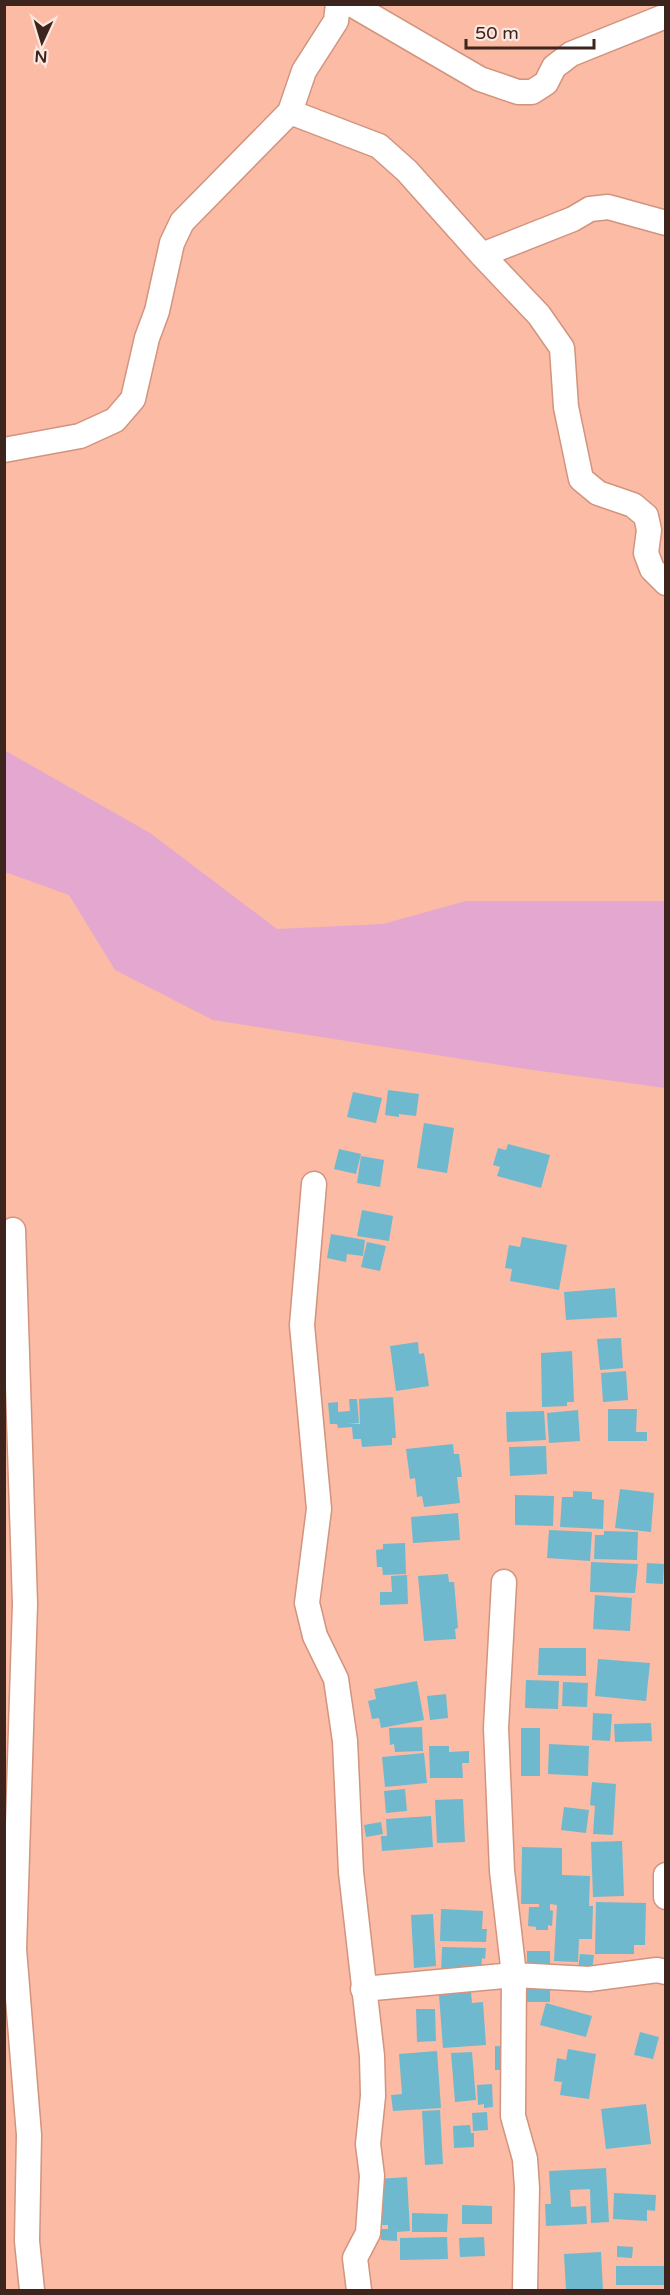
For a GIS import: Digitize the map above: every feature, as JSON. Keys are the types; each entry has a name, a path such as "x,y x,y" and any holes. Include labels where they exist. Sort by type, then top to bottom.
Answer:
{"street":[{"path":"4,450 80,436 115,420 133,399 147,338 157,311 172,243 182,222 290,112 304,71 336,21 338,4"},
{"path":"351,4 480,79 518,92 532,92 546,83 554,67 571,54 666,16"},
{"path":"290,112 379,146 416,179 482,255 539,315 562,348 566,407 581,479 598,493 633,505 646,516 649,530 646,553 652,569 666,583"},
{"path":"482,255 573,219 590,209 608,207 666,223"},
{"path":"314,1184 302,1325 319,1509 307,1603 315,1636 336,1679 345,1741 351,1872 372,2056 373,2096 368,2144 372,2176 368,2233 355,2258 359,2290"},
{"path":"13,1230 25,1604 14,1949 29,2135 27,2241 32,2290"},
{"path":"504,1582 496,1728 502,1871 513,1975 513,2116 525,2159 527,2188 525,2290"},
{"path":"666,1875 666,1897"},
{"path":"363,1989 513,1975 589,1979 657,1970 666,1972"}],"shaded area":[{"path":"4,750 150,833 277,929 383,924 466,901 665,901 665,1088 526,1069 213,1020 115,970 69,895 5,872"}],"building":[{"path":"388,1090 419,1094 416,1116 385,1115"},
{"path":"353,1092 382,1098 376,1123 347,1117"},
{"path":"424,1123 454,1128 447,1173 417,1168"},
{"path":"508,1144 550,1155 541,1188 497,1176 500,1167 493,1165 498,1148 506,1150"},
{"path":"339,1149 361,1154 356,1174 334,1169"},
{"path":"361,1156 384,1160 380,1187 357,1183"},
{"path":"362,1210 393,1216 389,1241 357,1236"},
{"path":"331,1234 365,1240 363,1256 347,1254 346,1262 327,1258"},
{"path":"522,1237 567,1245 559,1290 510,1281 512,1269 505,1268 509,1245 520,1247"},
{"path":"367,1242 386,1246 380,1271 361,1267"},
{"path":"615,1288 617,1317 566,1320 564,1292"},
{"path":"621,1338 623,1368 600,1370 597,1339"},
{"path":"418,1342 419,1354 424,1353 429,1386 396,1391 390,1346"},
{"path":"572,1351 574,1402 567,1402 567,1406 542,1407 541,1353"},
{"path":"626,1371 628,1400 603,1402 601,1373"},
{"path":"393,1397 396,1438 392,1438 392,1445 362,1447 361,1439 353,1439 352,1427 338,1428 337,1424 330,1424 328,1403 338,1402 338,1412 350,1411 349,1399 357,1399 359,1423 348,1424 360,1424 359,1399"},
{"path":"608,1409 637,1409 636,1432 647,1432 647,1441 608,1441"},
{"path":"578,1410 580,1441 549,1443 547,1413"},
{"path":"544,1411 546,1440 507,1442 506,1412"},
{"path":"453,1444 454,1454 459,1454 462,1477 457,1477 460,1503 424,1507 422,1496 417,1497 415,1478 410,1479 406,1449"},
{"path":"546,1446 547,1474 510,1476 509,1447"},
{"path":"620,1489 654,1493 651,1532 615,1528"},
{"path":"573,1491 592,1492 592,1499 604,1500 603,1529 560,1527 562,1497 573,1497"},
{"path":"515,1495 554,1496 553,1526 515,1525"},
{"path":"458,1513 460,1540 413,1543 411,1517"},
{"path":"549,1530 592,1532 590,1561 547,1558"},
{"path":"604,1531 638,1532 637,1560 594,1559 595,1535 604,1535"},
{"path":"405,1543 406,1574 383,1575 382,1567 377,1567 376,1550 383,1549 383,1544"},
{"path":"591,1562 638,1564 635,1593 590,1592"},
{"path":"647,1563 664,1564 663,1584 646,1583"},
{"path":"448,1574 449,1582 454,1582 458,1628 455,1629 456,1639 424,1641 418,1576"},
{"path":"407,1575 408,1604 380,1605 380,1592 392,1592 391,1576"},
{"path":"595,1595 632,1598 630,1631 593,1629"},
{"path":"539,1648 586,1648 586,1676 538,1675"},
{"path":"598,1659 650,1663 646,1701 595,1696"},
{"path":"526,1680 559,1681 558,1709 525,1708"},
{"path":"417,1681 424,1720 381,1728 379,1718 372,1719 368,1701 376,1699 374,1689"},
{"path":"563,1682 588,1683 587,1707 562,1706"},
{"path":"446,1694 448,1718 430,1720 427,1696"},
{"path":"593,1713 612,1714 610,1741 592,1740"},
{"path":"651,1723 652,1741 615,1742 614,1724"},
{"path":"422,1727 423,1751 395,1752 394,1744 390,1745 389,1728"},
{"path":"521,1728 540,1728 540,1776 521,1776"},
{"path":"549,1744 589,1746 588,1776 548,1774"},
{"path":"429,1746 449,1746 449,1752 469,1751 469,1763 462,1763 463,1778 430,1778"},
{"path":"424,1753 427,1783 385,1787 382,1757"},
{"path":"592,1782 616,1784 613,1835 593,1834 595,1806 590,1805"},
{"path":"405,1789 407,1811 386,1813 384,1791"},
{"path":"463,1799 465,1842 437,1843 435,1800"},
{"path":"564,1807 589,1810 586,1833 561,1830"},
{"path":"431,1816 433,1847 382,1851 381,1836 387,1836 386,1819"},
{"path":"381,1822 383,1834 366,1837 364,1825"},
{"path":"622,1841 624,1896 593,1897 591,1842"},
{"path":"522,1847 562,1848 562,1875 590,1876 589,1906 593,1906 592,1939 579,1939 578,1962 554,1961 557,1905 550,1904 550,1910 553,1911 552,1926 548,1925 548,1930 536,1930 536,1927 528,1926 529,1907 539,1907 539,1904 521,1904"},
{"path":"596,1902 646,1903 645,1945 634,1945 634,1954 595,1954"},
{"path":"441,1909 483,1911 482,1929 487,1929 486,1942 440,1941"},
{"path":"433,1914 436,1966 414,1968 411,1915"},
{"path":"442,1947 486,1948 485,1959 482,1958 481,1974 441,1973"},
{"path":"527,1951 550,1951 550,1970 527,1969"},
{"path":"580,1954 594,1955 592,1970 578,1969"},
{"path":"527,1988 550,1989 550,2002 526,2002"},
{"path":"471,1992 472,2003 483,2002 486,2045 443,2048 439,1995"},
{"path":"546,2003 592,2016 586,2037 540,2025"},
{"path":"416,2009 435,2009 436,2041 417,2042"},
{"path":"640,2032 659,2037 653,2059 634,2055"},
{"path":"495,2046 512,2047 511,2070 495,2070"},
{"path":"568,2049 596,2054 589,2099 560,2095 562,2082 554,2081 557,2058 566,2060"},
{"path":"437,2051 441,2108 393,2111 391,2095 402,2094 399,2054"},
{"path":"472,2052 476,2100 455,2102 451,2053"},
{"path":"492,2084 493,2107 484,2108 484,2104 478,2105 477,2085"},
{"path":"646,2104 651,2144 606,2149 601,2109"},
{"path":"440,2110 443,2164 425,2165 422,2111"},
{"path":"487,2112 488,2130 473,2131 472,2113"},
{"path":"470,2125 471,2133 474,2133 474,2147 454,2148 453,2126"},
{"path":"606,2168 609,2222 591,2223 590,2189 570,2190 571,2207 586,2206 587,2224 546,2226 545,2204 551,2204 549,2171"},
{"path":"407,2177 410,2231 397,2232 397,2241 381,2240 380,2229 388,2229 388,2225 381,2225 378,2179"},
{"path":"614,2193 656,2195 655,2211 647,2210 647,2221 613,2219"},
{"path":"462,2205 492,2206 492,2224 462,2224"},
{"path":"412,2213 448,2214 447,2232 412,2232"},
{"path":"447,2237 448,2259 400,2260 400,2238"},
{"path":"484,2237 485,2256 460,2257 459,2238"},
{"path":"617,2246 633,2247 632,2258 617,2257"},
{"path":"601,2252 603,2290 566,2290 564,2254"},
{"path":"616,2266 666,2266 666,2285 616,2285"}]}
